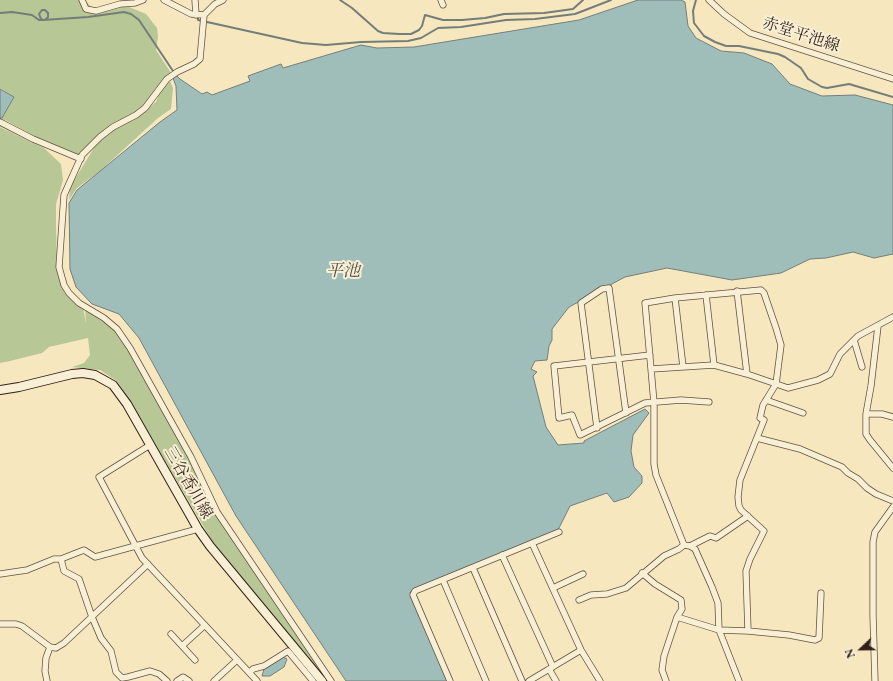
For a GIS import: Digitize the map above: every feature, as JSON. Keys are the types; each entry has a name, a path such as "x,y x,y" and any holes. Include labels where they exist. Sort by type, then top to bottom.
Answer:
{"main road":[{"name":"三谷香川線","path":"0,390 72,374 83,373 95,375 112,385 120,394 198,529 218,557 322,681"}],"street":[{"path":"82,0 86,9 96,11 120,4 135,3 143,0"},
{"path":"164,0 191,14 204,15"},
{"path":"195,0 196,15"},
{"path":"223,0 215,4 204,15 200,59 194,64 170,77 163,83 146,108 113,127 89,148 81,159 64,194 58,267 64,285 69,293 79,303 104,318 116,329 130,348 191,457 217,512 331,681"},
{"name":"赤堂平池線","path":"709,0 728,18 750,33 893,79"},
{"path":"0,122 33,139 81,159"},
{"path":"597,428 581,303 602,289 609,288 626,413"},
{"path":"684,545 656,475 654,464 654,403 645,303 737,291 761,290 764,293 781,345 776,384 763,405 760,418 764,420 740,480 738,497 741,510 764,531 750,559 746,571 748,631"},
{"path":"737,291 746,374"},
{"path":"706,295 714,365"},
{"path":"675,298 683,366"},
{"path":"651,369 714,365 788,388 818,380 830,374 840,354 858,336 893,317"},
{"path":"878,326 866,414 866,434 893,468"},
{"path":"854,340 862,367"},
{"path":"650,355 554,366 559,418 572,415 580,435 597,428 645,403 681,400 709,402"},
{"path":"766,400 803,412"},
{"path":"866,414 882,414 893,417"},
{"path":"757,438 800,449 835,463 876,494 893,500"},
{"path":"150,445 99,477 142,558 250,672 256,681"},
{"path":"875,681 873,542 875,532 893,507"},
{"path":"690,546 710,536 716,538 748,516"},
{"path":"0,574 27,570 54,559 61,560 84,550 95,557 198,529"},
{"path":"450,681 413,595 415,591 559,532"},
{"path":"532,543 581,650 600,681"},
{"path":"579,600 591,595 607,594 626,588 664,556 684,545 690,546 695,549 718,603 719,630 739,681"},
{"path":"502,555 556,681"},
{"path":"61,560 64,570 79,579 101,638 111,651 116,672 122,678 150,671 159,674 166,681"},
{"path":"0,624 16,624 22,626 50,648 56,648 64,643 148,564"},
{"path":"472,568 522,681"},
{"path":"642,573 655,584 681,600 682,608 677,617 664,656 662,670 666,681"},
{"path":"552,588 583,574"},
{"path":"443,580 486,681"},
{"path":"677,617 719,630 788,635 815,640 819,638 821,593"},
{"path":"182,646 205,625"},
{"path":"171,634 195,660"},
{"path":"47,681 45,671 46,658 50,648"},
{"path":"529,681 581,650"},
{"path":"250,672 253,669 264,666 288,651 313,681"},
{"path":"214,681 237,660"},
{"path":"178,681 183,676 189,681"}],"green space":[{"path":"0,0 85,0 92,8 105,10 124,5 146,14 157,28 158,37 156,50 171,73 156,88 145,106 120,122 111,124 74,160 53,146 5,120 0,127 0,113 4,115 14,97 0,88"},
{"path":"170,81 173,88 171,109 158,118 101,170 77,188 69,200 70,187 97,143 110,131 128,122 156,102 161,89"},
{"path":"0,127 44,148 61,164 63,180 56,204 56,226 57,266 63,288 83,307 86,324 85,307 116,329 129,349 190,458 215,509 326,679 218,551 117,381 100,370 72,367 84,363 90,355 88,338 49,347 42,353 0,363"}],"water":[{"name":"平池","path":"638,0 681,0 685,2 688,26 696,38 721,51 744,53 772,64 790,84 822,96 855,95 893,105 893,254 874,258 853,252 826,258 810,259 781,273 732,280 667,268 625,277 569,307 552,329 552,340 549,346 547,360 535,361 531,369 537,372 533,376 546,427 558,445 584,443 584,441 645,409 649,413 633,435 631,451 634,467 642,476 642,483 629,497 614,502 607,493 570,506 558,530 410,592 447,681 346,681 236,516 139,338 119,314 92,304 76,287 70,269 69,203 77,190 160,122 177,110 176,86 173,78 177,76 202,94 207,92 212,95 250,81 248,76 281,64 283,68 361,45 377,48 414,47 579,20"},
{"path":"0,89 14,97 2,118 0,118"},
{"path":"283,657 287,659 284,667 270,676 262,676 264,669"}],"waterway":[{"path":"340,0 352,8 378,31 383,33 399,34 411,34 419,30 422,26 425,15 443,20 462,20 485,18 504,14 544,13 573,9 583,0"},
{"path":"198,15 198,20 302,43 326,45 361,42 408,41 421,38 438,28 461,27 506,20 535,19 575,14 611,0"},
{"path":"696,0 693,11 694,23 704,36 715,42 726,46 739,46 778,54 801,68 808,79 822,87 827,88 849,84 893,97"},
{"path":"43,20 39,14 42,10 45,10 48,13 48,17 45,20"},
{"path":"0,13 12,12 32,15 39,20 88,17 124,12 131,14 139,20 173,71"}]}
